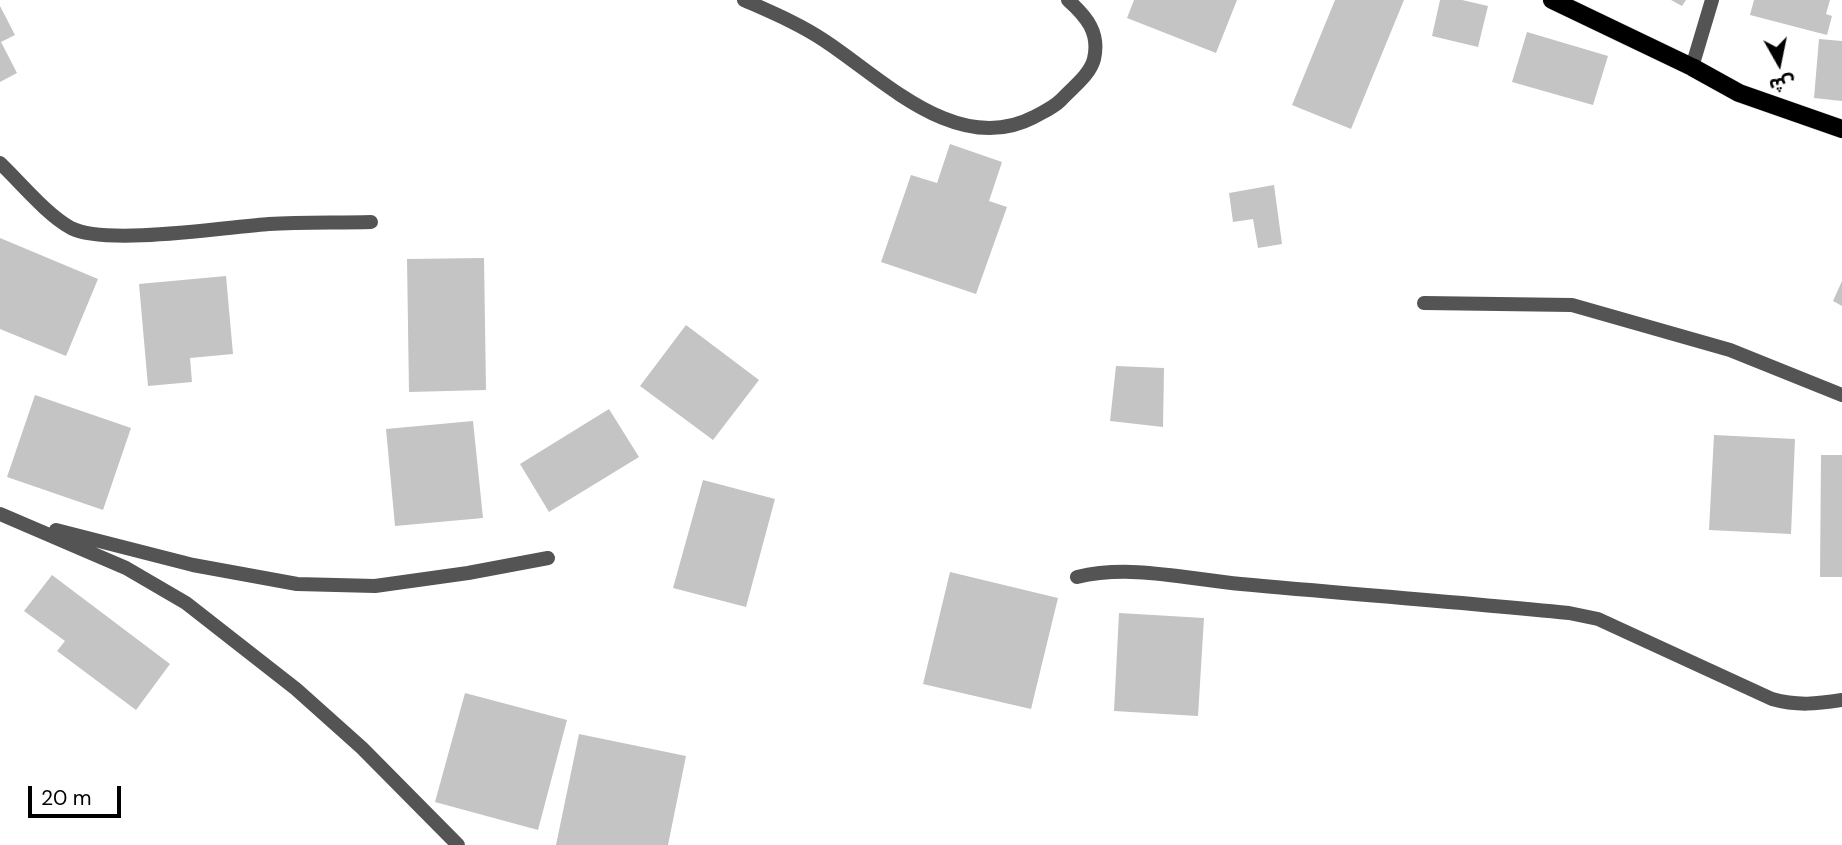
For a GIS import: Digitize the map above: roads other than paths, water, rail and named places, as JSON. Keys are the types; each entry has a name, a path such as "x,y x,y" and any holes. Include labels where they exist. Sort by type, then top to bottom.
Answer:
{"main road":[{"path":"1552,0 1692,67 1739,93 1842,129"}],"street":[{"path":"744,0 823,39 918,106 964,126 994,130 1022,123 1056,105 1092,67 1097,46 1093,29 1082,13 1068,0"},
{"path":"1692,67 1712,0"},
{"path":"0,163 72,229 102,235 177,233 271,224 372,222"},
{"path":"1424,303 1572,305 1730,350 1842,395"},
{"path":"7,517 193,565 297,584 375,586 548,558"},
{"path":"7,517 126,568 186,603 296,689 362,748 458,845"},
{"path":"1077,577 1101,571 1122,571 1237,584 1569,613 1598,619 1772,699 1803,705 1842,700"}]}
